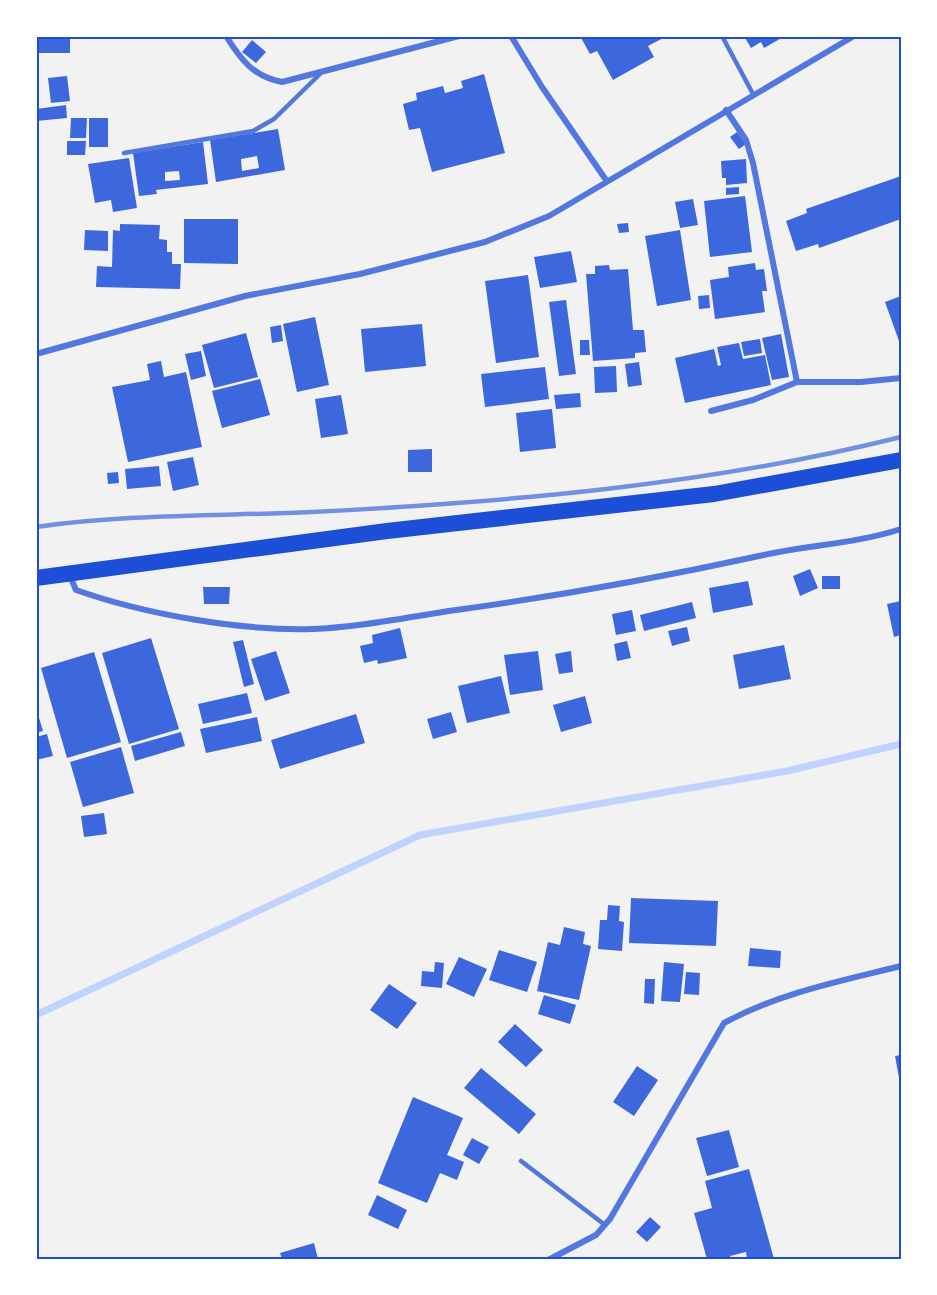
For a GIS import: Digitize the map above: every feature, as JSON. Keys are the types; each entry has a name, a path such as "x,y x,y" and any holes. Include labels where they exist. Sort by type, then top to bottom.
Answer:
{"highway":[{"path":"36,578 387,531 714,494 901,460"}],"street":[{"path":"226,36 250,68 265,79 282,82 320,74 459,36"},
{"path":"511,36 542,87 606,180"},
{"path":"36,354 245,296 360,274 485,242 549,216 606,180 854,36"},
{"path":"726,110 746,140 753,163 797,382"},
{"path":"711,411 753,400 797,382 861,382 901,378"},
{"path":"69,573 76,590 104,600 205,620 264,627 313,629 558,596 682,573 777,552 846,542 901,529"},
{"path":"550,1259 596,1235 605,1225 724,1023 754,1007 801,991 901,966"}],"lane":[{"path":"722,36 753,94"},
{"path":"124,153 253,131 274,118 320,74"},
{"path":"521,1161 605,1225"}],"building":[{"path":"38,36 70,36 70,53 38,53"},
{"path":"580,36 667,36 648,46 654,57 613,80 597,51 590,54"},
{"path":"744,36 785,36 764,48 761,42 751,48"},
{"path":"252,40 266,52 256,63 242,52"},
{"path":"484,74 505,153 432,172 420,128 409,130 403,104 417,100 416,93 443,86 445,93 463,88 461,81"},
{"path":"67,76 70,101 51,103 48,78"},
{"path":"66,105 67,118 36,121 36,109"},
{"path":"71,118 87,118 86,138 70,138"},
{"path":"89,118 108,118 108,147 89,147"},
{"path":"278,129 285,170 216,182 210,140","holes":["257,156 259,168 242,171 241,159"]},
{"path":"737,132 746,144 739,149 730,137"},
{"path":"67,141 86,141 85,155 67,155"},
{"path":"203,142 208,184 156,190 157,194 139,196 133,153","holes":["179,171 180,180 165,181 165,172"]},
{"path":"129,158 137,208 113,212 111,200 95,203 88,164"},
{"path":"746,159 747,183 726,185 726,178 722,178 721,161"},
{"path":"901,176 901,219 819,248 818,244 796,251 786,221 807,213 806,209"},
{"path":"739,187 739,194 726,195 726,188"},
{"path":"745,196 752,252 710,257 704,201"},
{"path":"693,199 698,225 680,228 675,202"},
{"path":"184,219 238,219 238,264 184,263"},
{"path":"628,223 629,232 619,233 617,224"},
{"path":"120,224 160,225 159,239 167,240 167,252 172,252 172,264 181,264 180,289 96,287 97,266 112,267 113,230 120,231"},
{"path":"85,230 108,231 108,251 84,250"},
{"path":"680,230 691,300 657,306 645,236"},
{"path":"571,251 577,282 540,288 534,257"},
{"path":"755,263 756,270 764,269 767,291 762,291 765,312 715,319 710,280 729,277 728,267"},
{"path":"609,265 610,270 628,269 633,330 644,330 646,352 635,353 635,358 593,361 586,274 595,274 595,266"},
{"path":"528,275 539,357 496,363 485,281"},
{"path":"709,295 710,308 699,309 698,296"},
{"path":"901,296 901,341 899,341 885,302"},
{"path":"566,300 576,374 559,376 549,302"},
{"path":"315,317 329,385 297,392 283,324"},
{"path":"422,324 426,366 365,372 361,329"},
{"path":"281,325 283,341 272,343 270,327"},
{"path":"246,333 258,377 214,388 202,345"},
{"path":"781,334 789,377 772,380 762,338"},
{"path":"760,339 762,353 744,356 741,342"},
{"path":"580,340 589,340 590,355 580,355"},
{"path":"739,343 743,359 765,355 771,385 685,403 675,358 714,349 718,366 721,365 717,347"},
{"path":"201,351 206,376 191,380 185,354"},
{"path":"161,361 164,377 186,372 202,447 128,462 112,387 150,380 147,364"},
{"path":"639,362 642,385 628,387 625,364"},
{"path":"616,366 617,392 595,393 594,367"},
{"path":"545,367 549,399 485,407 481,374"},
{"path":"260,379 270,415 222,428 212,391"},
{"path":"580,393 581,407 556,409 554,395"},
{"path":"341,395 348,434 321,438 315,399"},
{"path":"552,409 556,448 520,452 516,413"},
{"path":"432,449 432,472 408,472 408,450"},
{"path":"193,457 199,485 173,491 167,462"},
{"path":"159,466 161,486 127,489 125,469"},
{"path":"118,472 119,483 108,484 107,473"},
{"path":"810,569 818,588 800,596 793,576"},
{"path":"822,576 840,576 840,589 822,589"},
{"path":"748,581 753,605 713,613 709,588"},
{"path":"203,587 230,587 229,604 204,604"},
{"path":"901,601 901,635 894,637 887,604"},
{"path":"692,602 696,618 644,631 640,615"},
{"path":"632,610 636,631 616,635 612,614"},
{"path":"687,627 690,641 672,646 668,631"},
{"path":"400,628 407,658 378,664 377,660 364,663 360,646 373,643 372,635"},
{"path":"151,638 179,729 129,744 102,653"},
{"path":"243,640 254,684 244,687 233,642"},
{"path":"627,641 631,658 617,661 614,644"},
{"path":"784,645 791,679 739,689 733,655"},
{"path":"276,651 290,693 265,701 251,659"},
{"path":"538,651 543,690 510,695 504,655"},
{"path":"571,651 573,672 559,674 555,654"},
{"path":"94,652 121,742 67,758 41,668"},
{"path":"501,676 510,713 467,723 458,686"},
{"path":"247,693 252,713 203,724 198,704"},
{"path":"585,696 592,723 561,732 553,705"},
{"path":"36,708 43,731 36,733"},
{"path":"451,712 457,732 433,739 427,719"},
{"path":"356,714 365,743 280,769 271,740"},
{"path":"257,717 262,741 206,753 200,729"},
{"path":"181,732 185,746 135,761 131,746"},
{"path":"47,734 53,756 36,760 36,737"},
{"path":"121,747 134,793 83,807 70,762"},
{"path":"104,813 107,834 84,837 81,816"},
{"path":"631,898 718,901 716,946 629,943"},
{"path":"608,905 620,906 619,921 624,922 622,951 598,949 600,920 607,920"},
{"path":"564,927 585,932 583,944 591,946 579,1000 537,991 548,942 560,945"},
{"path":"750,948 781,951 780,968 748,966"},
{"path":"499,950 537,962 527,992 489,980"},
{"path":"459,957 487,969 474,997 446,984"},
{"path":"435,962 444,963 442,988 421,986 422,971 434,972"},
{"path":"664,962 684,964 680,1002 661,1001"},
{"path":"686,972 700,973 699,995 684,994"},
{"path":"645,979 655,979 654,1004 644,1003"},
{"path":"389,984 417,1003 397,1029 370,1010"},
{"path":"544,995 576,1005 570,1024 538,1014"},
{"path":"515,1024 543,1050 526,1067 498,1042"},
{"path":"901,1055 901,1083 900,1083 895,1056"},
{"path":"637,1066 658,1080 634,1116 613,1102"},
{"path":"481,1068 536,1114 519,1134 464,1088"},
{"path":"413,1097 463,1118 447,1155 464,1162 457,1180 440,1173 427,1203 378,1183"},
{"path":"729,1130 739,1167 707,1176 696,1138"},
{"path":"472,1138 489,1147 479,1164 463,1155"},
{"path":"749,1169 774,1259 747,1259 746,1252 730,1256 731,1259 707,1259 694,1213 712,1208 705,1181"},
{"path":"377,1195 407,1210 398,1229 368,1215"},
{"path":"650,1217 661,1227 647,1242 636,1232"},
{"path":"314,1243 318,1259 282,1259 280,1253"}],"waterway":[{"path":"36,1015 420,835 787,771 901,744"}],"railway":[{"path":"36,527 105,520 312,512 534,497 756,468 901,437"}]}
